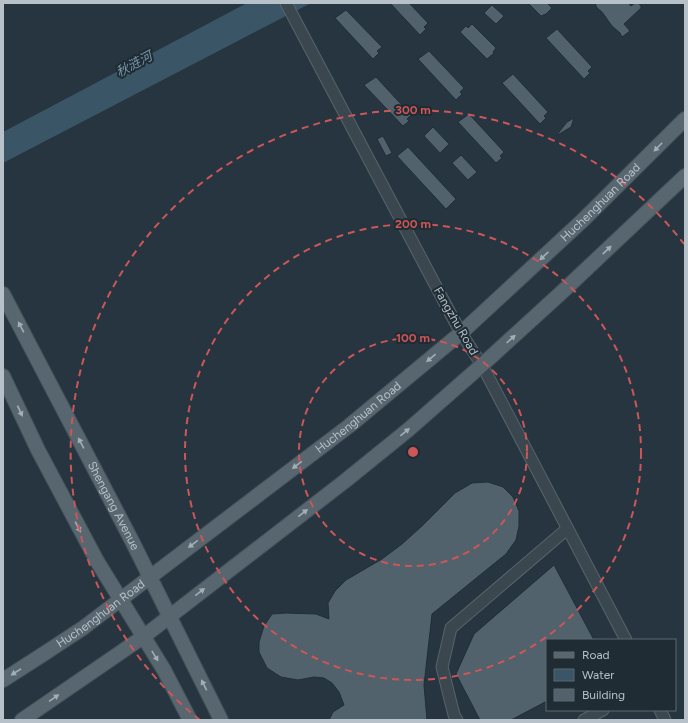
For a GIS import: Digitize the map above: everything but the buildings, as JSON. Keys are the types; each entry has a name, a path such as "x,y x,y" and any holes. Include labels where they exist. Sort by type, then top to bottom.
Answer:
{"main road":[{"name":"Huchenghuan Road","path":"3,680 54,648 349,426 461,333 582,221 685,119"},
{"path":"22,720 143,637 408,430 568,287 685,176"},
{"name":"Shengang Avenue","path":"3,294 170,616 221,720"},
{"path":"3,376 38,450 96,561 164,670 190,720"}],"street":[{"name":"Fangzhu Road","path":"286,3 461,333 482,365 625,639"},
{"path":"457,720 454,715 442,666 451,628 567,529"},
{"path":"584,720 601,711"},
{"path":"660,711 665,720"}],"water":[{"name":"秋涟河","path":"247,3 311,3 3,163 3,132"}]}
